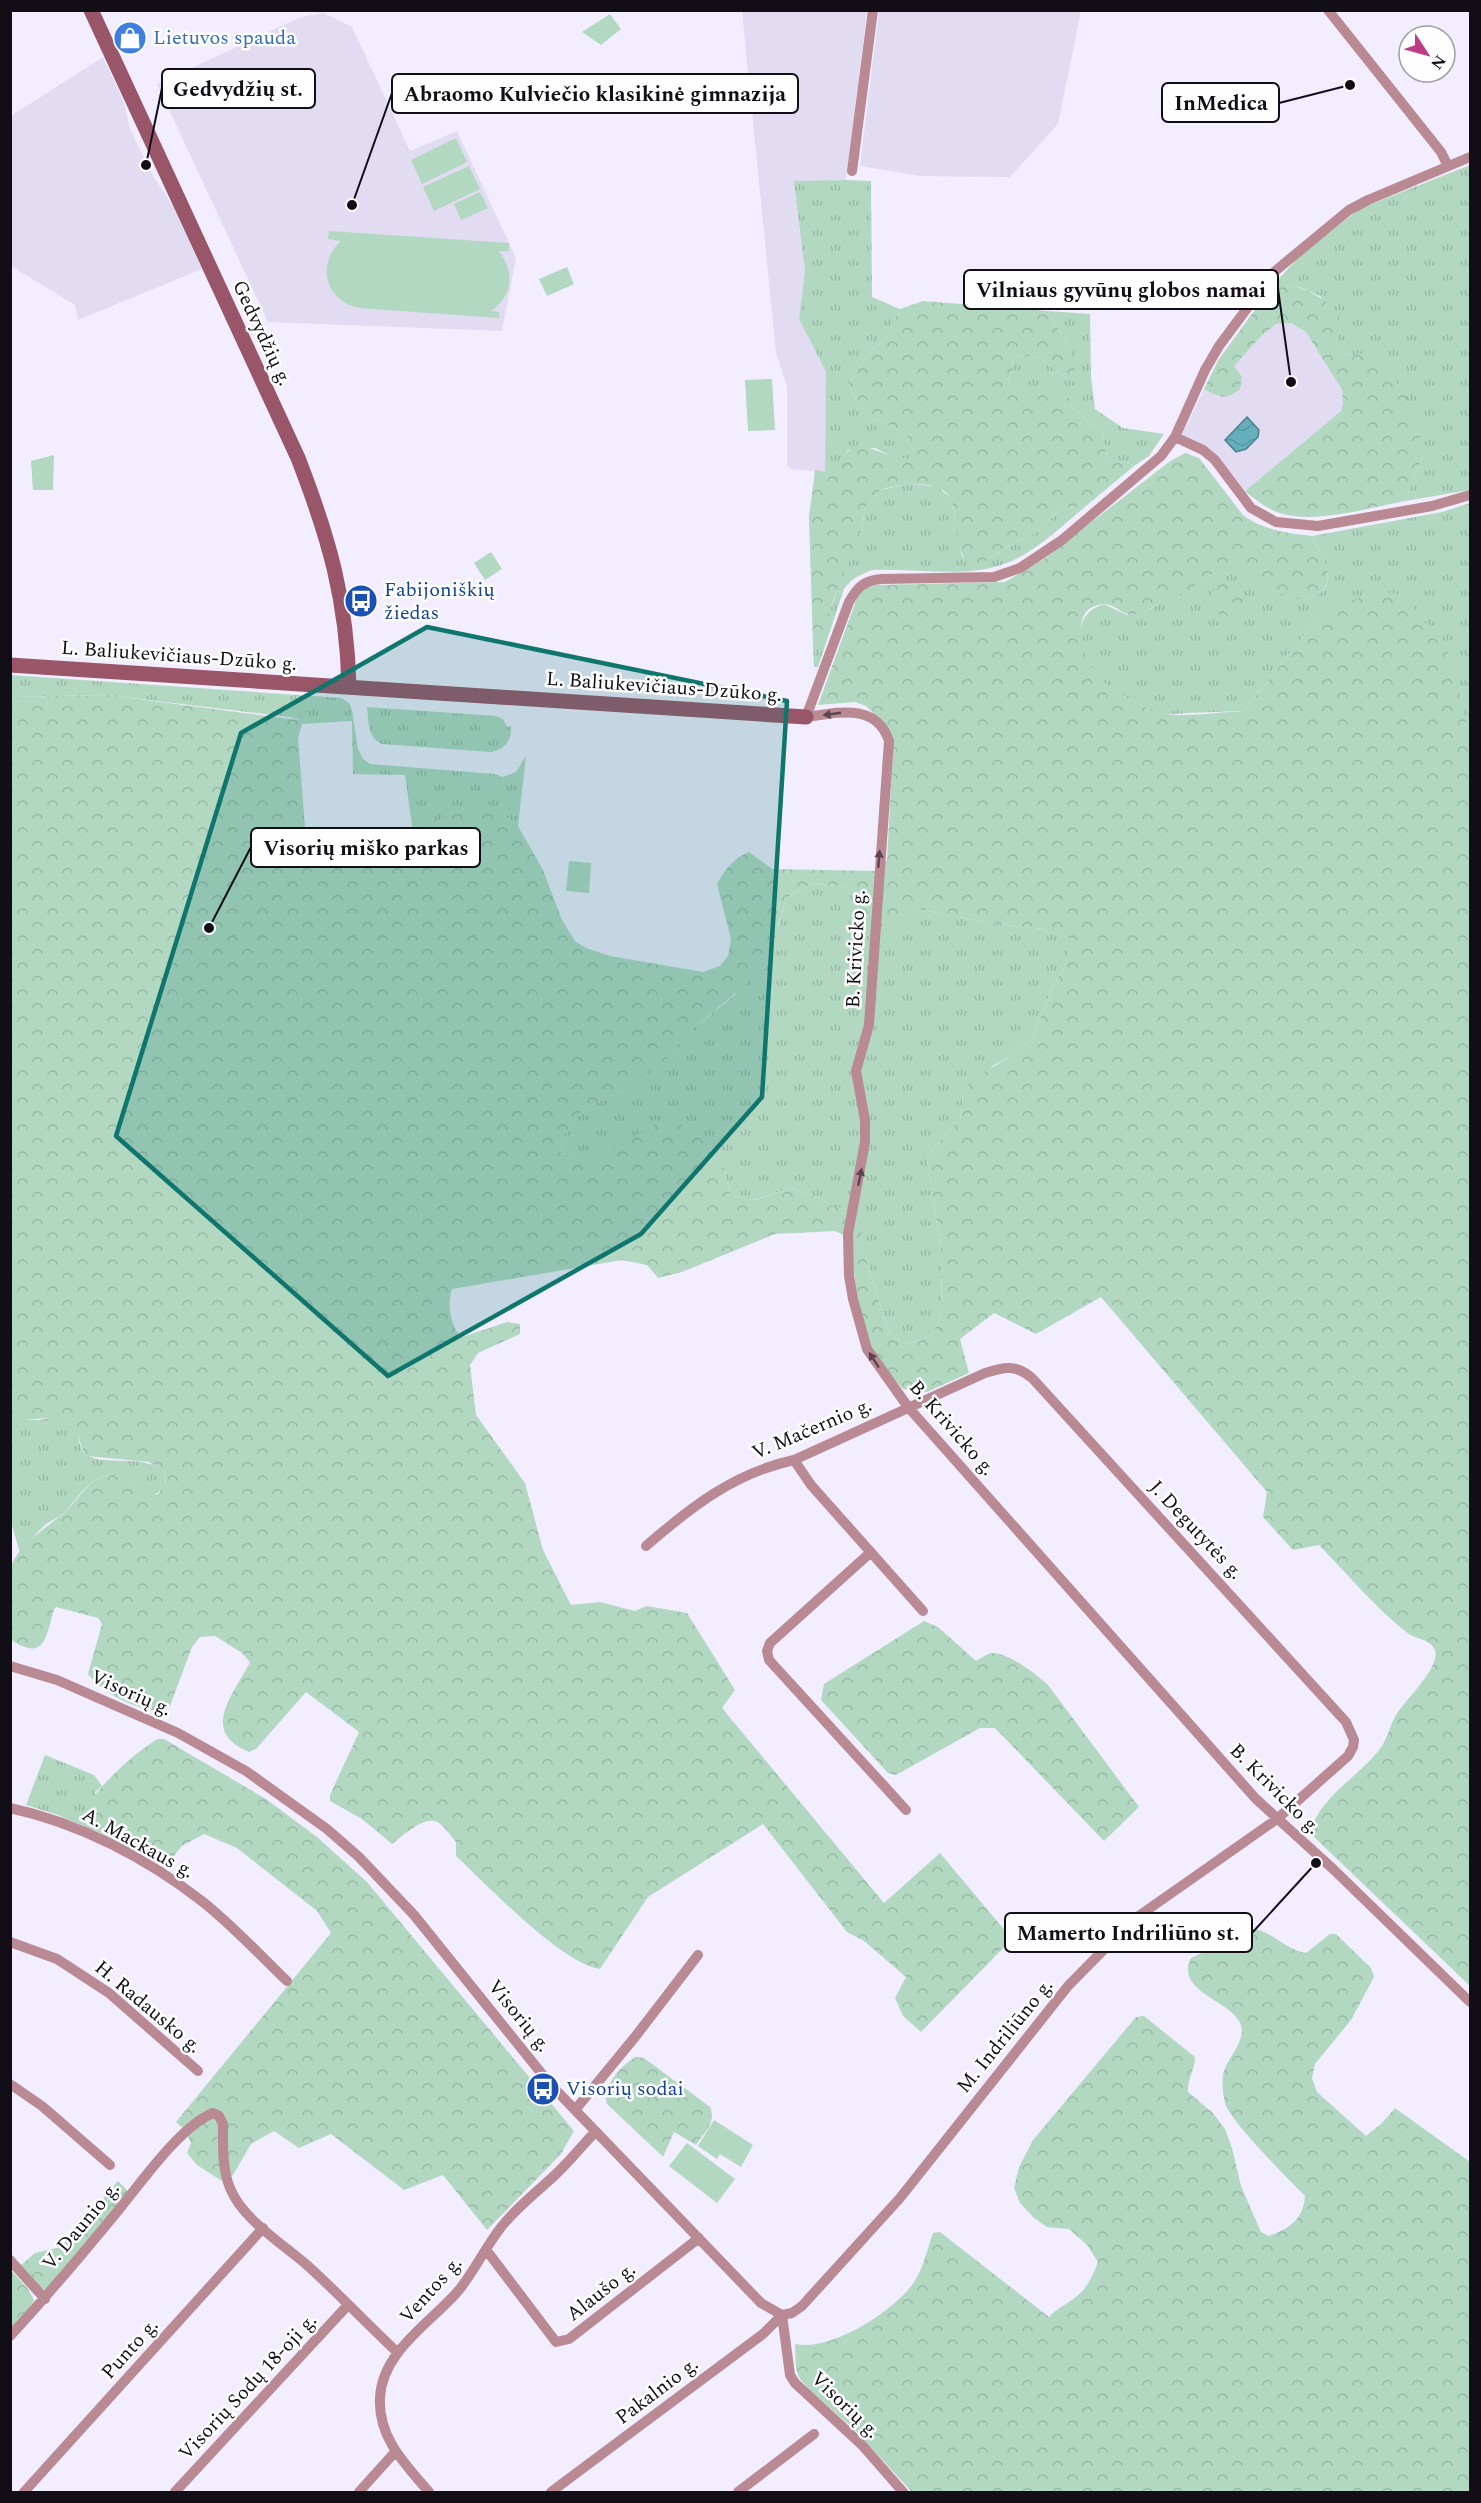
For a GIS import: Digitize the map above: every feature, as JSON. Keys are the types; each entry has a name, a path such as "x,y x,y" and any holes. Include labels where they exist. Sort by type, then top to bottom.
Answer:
{"main road":[{"name":"Gedvydžių g.","path":"91,10 298,458 315,501 325,530 343,604 348,642 349,687"},
{"name":"L. Baliukevičiaus-Dzūko g.","path":"10,665 806,717"}],"street":[{"path":"852,171 873,10"},
{"path":"1328,10 1441,152 1448,166"},
{"name":"L. Baliukevičiaus-Dzūko g.","path":"806,717 849,602 864,583 881,579 994,577 1020,568 1062,540 1152,466 1174,437 1218,346 1274,272 1349,210 1470,157"},
{"path":"1174,437 1203,450 1215,460 1251,508 1276,522 1318,526 1432,506 1470,495"},
{"name":"B. Krivicko g.","path":"806,717 858,712 881,727 886,734 889,749 878,873 869,1026 856,1071 865,1120 865,1142 848,1234 847,1254 853,1299 867,1349 908,1407 1204,1743 1277,1819 1332,1868 1470,2002"},
{"name":"V. Mačernio g.","path":"646,1546 682,1515 726,1485 794,1460 908,1407 1005,1366"},
{"name":"J. Degutytės g.","path":"1005,1366 1016,1367 1032,1378 1299,1669 1352,1731"},
{"path":"794,1460 812,1485 923,1611"},
{"path":"871,1552 770,1643 766,1651 770,1660 906,1810"},
{"name":"Visorių g.","path":"10,1666 57,1680 178,1733 246,1771 327,1829 359,1857 414,1915 550,2084 761,2302 782,2314 790,2375 795,2383 862,2445 903,2493"},
{"name":"M. Indriliūno g.","path":"782,2314 792,2313 802,2306 900,2198 1068,1986 1093,1958 1154,1903 1277,1819 1348,1756 1353,1748 1352,1731"},
{"name":"A. Mackaus g.","path":"10,1808 72,1826 167,1876 205,1903 287,1981"},
{"name":"H. Radausko g.","path":"10,1942 57,1959 109,1993 198,2071"},
{"path":"575,2110 635,2037 698,1954"},
{"path":"10,2084 42,2106 110,2165"},
{"name":"V. Daunio g.","path":"10,2336 45,2299 178,2138 213,2112 219,2116 223,2124 226,2174 230,2188 237,2201 263,2228"},
{"name":"Ventos g.","path":"429,2493 395,2452 384,2428 380,2397 387,2372 398,2353 458,2291 510,2217 557,2173 595,2132"},
{"path":"263,2228 308,2267 398,2353"},
{"name":"Punto g.","path":"24,2493 263,2228"},
{"name":"Alaušo g.","path":"487,2250 556,2342 569,2339 699,2238"},
{"path":"10,2260 45,2299"},
{"name":"Visorių Sodų 18-oji g.","path":"175,2493 347,2306"},
{"name":"Pakalnio g.","path":"551,2493 763,2334 782,2314"},
{"path":"738,2493 814,2434"},
{"path":"358,2493 395,2452"}],"highlighted area":[{"path":"427,627 787,701 762,1097 641,1234 388,1376 116,1136 241,733"}],"shaded area":[{"path":"742,11 867,11 846,180 795,182 805,271 799,319 826,372 825,472 791,469 787,465 787,386 776,353"},
{"path":"879,11 1081,11 1058,124 1010,177 920,176 860,166"},
{"path":"324,13 352,27 410,151 457,131 516,258 502,331 268,322 157,84 301,17"},
{"path":"103,57 124,102 130,129 153,176 173,206 202,269 78,320 75,305 11,266 11,116"},
{"path":"1291,323 1306,332 1342,390 1343,404 1341,411 1245,491 1220,458 1208,449 1181,437 1204,389 1219,398 1233,366 1261,336 1276,324"}],"green space":[{"path":"610,14 621,29 601,45 582,32"},
{"path":"456,138 467,162 422,184 411,160"},
{"path":"1470,165 1470,490 1405,501 1423,456 1364,353 1348,354 1341,351 1335,344 1340,329 1320,296 1299,287 1274,284 1300,256 1359,209"},
{"path":"469,166 480,189 434,211 423,187"},
{"path":"794,181 871,181 872,297 900,309 884,340 868,354 849,384 853,394 871,419 891,426 909,438 913,455 909,459 895,458 875,448 848,450 837,464 825,472 826,372 799,319 805,271"},
{"path":"480,192 488,208 461,220 454,204"},
{"path":"329,231 509,243 509,251 499,251 508,267 507,291 504,298 491,311 499,312 499,318 359,308 347,304 338,298 328,280 328,260 341,241 328,239"},
{"path":"567,267 574,284 547,296 539,279"},
{"path":"1274,284 1293,286 1310,292 1331,306 1339,313 1340,329 1335,344 1347,355 1371,352 1405,393 1419,429 1423,456 1405,501 1338,514 1303,517 1272,510 1245,491 1341,411 1343,404 1342,390 1306,332 1291,323 1276,324 1261,336 1234,366 1242,377 1240,389 1231,395 1222,396 1204,389 1219,359"},
{"path":"923,301 1048,311 1071,351 1076,376 1071,381 1037,356 1014,357 1008,383 1069,398 1069,404 1089,423 1102,430 1106,455 1111,463 1126,462 1134,466 1086,506 1065,508 1039,531 971,569 962,553 952,502 947,494 940,488 920,484 880,490 865,509 861,533 834,598 821,640 817,645 813,644 809,517 815,470 825,472 857,445 902,458 909,459 912,455 909,438 891,426 871,419 853,394 849,384 868,354 884,340 900,309"},
{"path":"1048,311 1090,314 1091,376 1095,409 1123,428 1164,434 1149,456 1134,466 1126,462 1111,463 1106,455 1102,430 1089,423 1069,404 1008,383 1014,357 1037,356 1071,381 1071,351"},
{"path":"772,379 775,430 748,431 745,380"},
{"path":"1185,453 1199,458 1243,515 1250,520 1285,532 1312,536 1326,566 1327,581 1318,594 1306,599 1295,598 1284,595 1240,571 1224,570 1209,576 1170,600 1132,615 1107,604 1091,608 1084,615 1081,637 1088,661 1101,679 1114,690 1132,700 1166,714 1193,715 1244,711 1315,621 1331,608 1374,593 1394,593 1407,599 1450,655 1470,738 1470,1986 1314,1837 1311,1828 1324,1805 1382,1746 1399,1710 1428,1674 1433,1664 1436,1655 1432,1645 1409,1634 1394,1622 1319,1545 1293,1550 1263,1517 1267,1492 1101,1297 1036,1334 994,1313 960,1339 969,1373 927,1392 903,1389 881,1365 873,1351 858,1304 852,1239 835,1231 775,1234 682,1272 658,1278 647,1265 622,1260 452,1289 450,1308 452,1322 462,1337 507,1322 520,1324 520,1334 478,1353 470,1365 476,1415 525,1483 543,1550 571,1605 600,1602 635,1611 647,1606 687,1613 735,1690 722,1708 884,1903 940,1853 1012,1939 921,2032 903,2016 895,1998 906,1977 864,1941 847,1932 763,1824 648,1897 600,1969 584,1964 566,1953 525,1922 456,1856 456,1842 439,1823 427,1821 408,1831 392,1844 362,1819 330,1801 330,1795 359,1732 306,1692 256,1749 249,1752 234,1743 226,1734 223,1723 224,1712 250,1662 242,1653 215,1636 200,1637 192,1647 170,1706 164,1713 122,1700 104,1689 88,1674 102,1624 98,1618 56,1607 42,1644 31,1648 10,1639 11,1566 27,1544 68,1510 95,1480 117,1475 151,1495 158,1494 166,1483 164,1472 149,1462 87,1456 74,1427 60,1419 11,1420 11,697 107,695 299,720 302,724 298,738 306,839 318,850 336,849 337,839 341,833 352,831 357,835 366,856 414,840 451,812 479,807 492,810 504,815 518,826 543,870 562,920 575,941 586,948 610,956 703,972 720,966 728,956 731,939 717,884 730,865 738,858 749,852 772,869 877,871 887,860 893,749 887,727 866,706 855,702 818,705 857,598 864,588 877,585 1005,582 1045,558 1169,462","holes":["813,883 845,887 862,923 896,928 917,909 990,923 1044,929 1071,939 1065,966 1051,990 1033,1038 1010,1057 972,1079 963,1092 961,1117 927,1157 941,1251 942,1314 931,1337 903,1344 889,1333 863,1250 862,1214 833,1206 815,1196 792,1188 754,1200 730,1196 725,1170 704,1142 681,1125 660,1122 586,1163 561,1153 562,1138 583,1109 632,1087 674,1053 693,1029 768,966 786,898"]},
{"path":"54,455 53,490 33,490 31,461"},
{"path":"909,484 937,486 952,499 962,557 983,564 1021,539 1039,531 1065,508 1086,506 1039,545 1018,558 991,568 958,572 872,570 856,577 844,589 818,667 814,667 813,644 817,645 850,556 861,533 865,509 880,490"},
{"path":"1470,503 1470,738 1468,733 1315,621 1244,711 1168,714 1158,712 1121,695 1100,679 1086,660 1080,638 1081,627 1092,610 1104,604 1127,615 1150,609 1219,571 1230,570 1247,573 1286,595 1307,598 1318,594 1324,588 1328,574 1312,536 1442,512"},
{"path":"491,552 502,569 485,580 474,563"},
{"path":"1230,583 1246,600 1248,608 1240,618 1231,621 1223,618 1216,611 1212,602 1212,593 1218,586"},
{"path":"10,675 342,698 350,704 358,749 363,759 370,764 495,774 503,777 516,772 526,756 518,826 504,815 451,812 414,840 405,775 353,774 352,721 302,724 299,720 290,717 107,695 11,697"},
{"path":"367,707 496,716 503,719 507,727 511,726 510,736 503,747 490,752 382,744 371,733"},
{"path":"569,861 591,863 589,893 566,891"},
{"path":"813,883 845,887 896,927 917,909 990,923 1044,929 1072,939 1065,966 1051,990 1033,1038 1010,1057 994,1065 963,1092 961,1117 927,1157 941,1251 942,1314 931,1337 903,1344 889,1333 863,1250 861,1214 833,1206 815,1196 792,1188 753,1200 730,1196 725,1170 586,1163 561,1153 562,1138 583,1109 632,1087 674,1053 693,1029 735,995 779,926 786,898"},
{"path":"55,1417 69,1422 76,1428 81,1448 86,1454 103,1460 135,1461 155,1466 164,1472 166,1484 152,1495 140,1491 120,1477 112,1475 97,1479 63,1514 47,1523 20,1553 11,1522 10,1420 39,1420"},
{"path":"924,1621 938,1627 976,1661 989,1654 1000,1654 1022,1665 1048,1685 1139,1807 1104,1841 995,1728 980,1728 896,1775 888,1773 821,1700 824,1684"},
{"path":"158,1739 164,1739 266,1799 317,1837 367,1882 574,2131 561,2154 487,2230 443,2175 404,2190 331,2134 299,2148 274,2131 251,2144 233,2175 222,2181 197,2165 187,2153 191,2143 185,2130 176,2122 331,1933 317,1911 237,1848 204,1834 182,1846 168,1863 160,1862 127,1848 96,1830 88,1819 86,1810 90,1802 106,1782 128,1761"},
{"path":"45,1755 94,1775 102,1786 95,1792 96,1829 105,1835 58,1815 26,1805"},
{"path":"1254,1929 1306,1953 1330,1934 1336,1934 1371,1968 1374,1977 1351,2020 1315,2064 1312,2078 1317,2092 1366,2136 1395,2108 1470,2162 1470,2492 912,2492 854,2429 800,2379 796,2369 795,2344 809,2345 842,2336 859,2328 890,2307 903,2296 916,2279 933,2233 940,2232 1049,2317 1074,2299 1090,2280 1098,2262 1088,2246 1069,2229 1047,2227 1034,2218 1020,2203 1014,2188 1019,2167 1033,2140 1136,2017 1144,2016 1195,2057 1188,2092 1213,2113 1225,2129 1241,2186 1261,2232 1269,2236 1283,2230 1298,2217 1305,2196 1248,2136 1225,2103 1223,2075 1240,2041 1242,2034 1239,2021 1225,2007 1196,1987 1190,1979 1188,1969 1191,1958"},
{"path":"636,2057 644,2058 710,2107 711,2122 696,2145 674,2132 663,2157 607,2104 607,2090 614,2077"},
{"path":"714,2120 753,2145 741,2167 720,2154 717,2159 698,2146"},
{"path":"687,2143 735,2179 717,2203 669,2166"},
{"path":"118,2181 128,2191 46,2290 40,2288 21,2265 35,2253 61,2247"},
{"path":"11,2270 28,2289 34,2300 11,2329"}],"water":[{"path":"1247,417 1259,430 1258,437 1246,449 1236,452 1225,440"}],"place":[{"name":"Lietuvos spauda","path":"130,38"},
{"name":"InMedica","path":"1350,85"},
{"name":"Gedvydžių st.","path":"146,165"},
{"name":"Abraomo Kulviečio klasikinė gimnazija","path":"352,205"},
{"name":"Vilniaus gyvūnų globos namai","path":"1291,382"},
{"name":"Fabijoniškių žiedas","path":"361,601"},
{"name":"Visorių miško parkas","path":"209,928"},
{"name":"Mamerto Indriliūno st.","path":"1316,1863"},
{"name":"Visorių sodai","path":"543,2089"}]}
